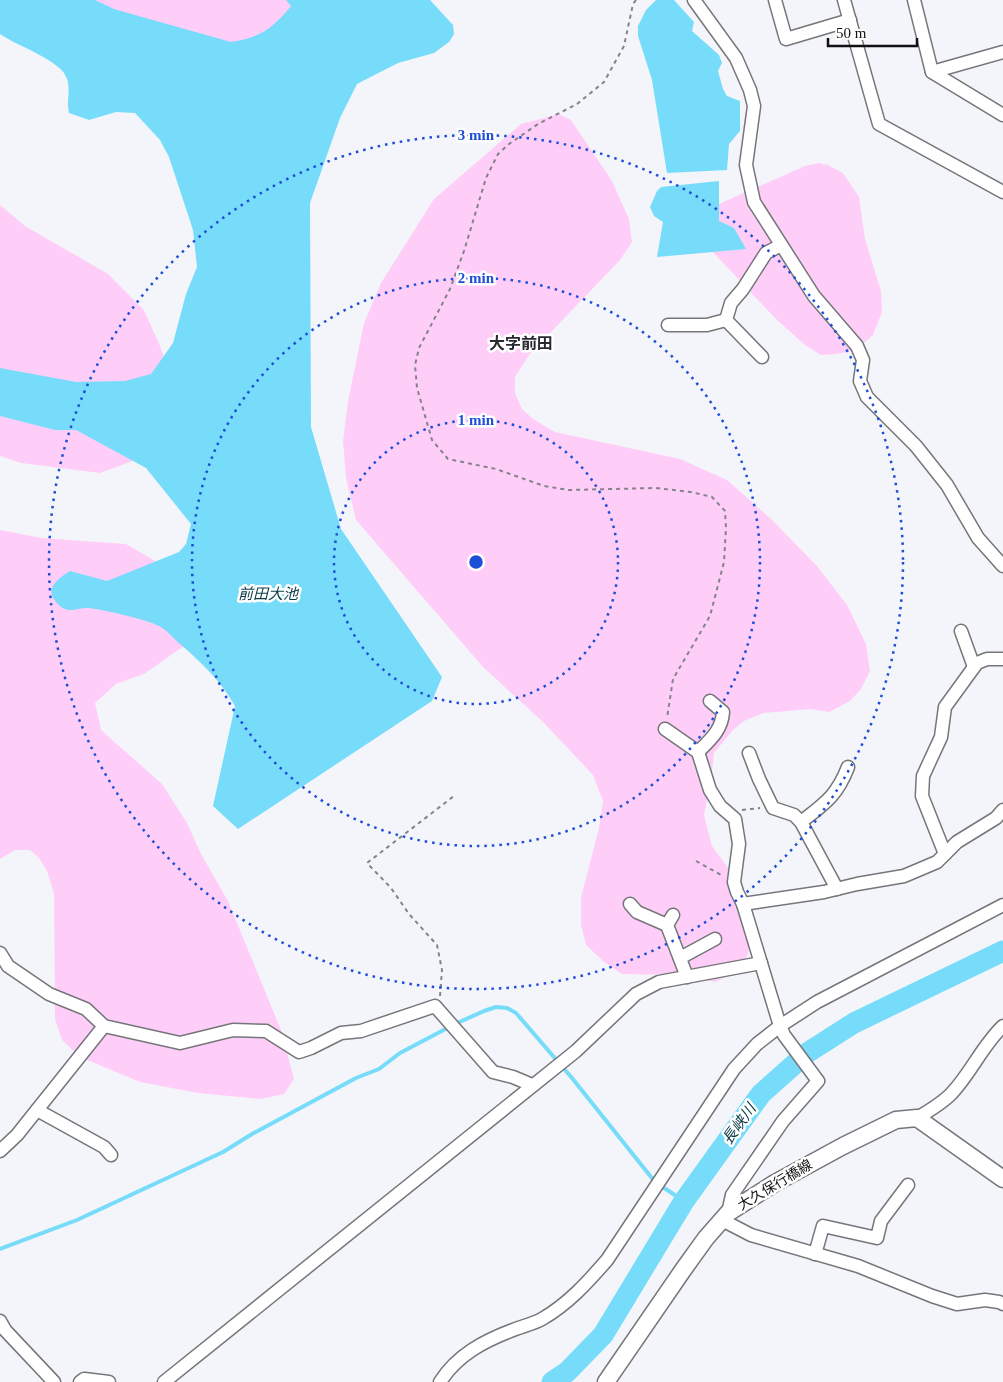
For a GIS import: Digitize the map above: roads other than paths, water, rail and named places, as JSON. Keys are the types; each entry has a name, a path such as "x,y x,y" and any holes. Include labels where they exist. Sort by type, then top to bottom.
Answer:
{"main road":[{"path":"916,1118 1003,1179"},
{"name":"大久保行橋線","path":"606,1382 706,1238 725,1217 775,1183 843,1146 896,1120 916,1118"}],"street":[{"path":"694,0 736,58 750,90 754,106 746,164 754,202 814,296 857,346 864,360 860,381 868,397 916,446 947,485 978,538 1003,566"},
{"path":"775,0 786,38 850,20"},
{"path":"844,0 879,124 1003,192"},
{"path":"916,1 932,72 1003,115"},
{"path":"932,72 1003,52"},
{"path":"726,320 731,303 743,289 766,253 781,245"},
{"path":"668,325 706,325 726,320"},
{"path":"726,320 762,358"},
{"path":"960,632 974,667"},
{"path":"945,854 922,796 924,776 941,736 945,707 974,667 987,659 1003,659"},
{"path":"698,752 716,734 722,721 725,705 724,697"},
{"path":"710,701 723,712"},
{"path":"666,729 698,752 710,790 720,806 735,819 739,844 734,882 737,892 744,904 782,1031 818,1081 783,1121 732,1195 725,1217 750,1235 858,1266 957,1304 985,1300 1003,1304"},
{"path":"749,753 773,808 794,814 801,822 837,889"},
{"path":"801,822 825,803 841,785 848,767"},
{"path":"744,904 904,876 937,862 957,842 996,818 1003,810"},
{"path":"630,904 638,912 670,920 687,977"},
{"path":"440,1382 457,1361 476,1346 540,1320 561,1307 583,1288 606,1260 734,1069 757,1044 782,1031 817,1002 1003,905"},
{"path":"680,958 715,939"},
{"path":"0,954 8,966 49,994 86,1009 104,1026 180,1043 232,1030 266,1031 299,1052 341,1034 361,1031 434,1006 493,1072 513,1077 532,1085"},
{"path":"164,1382 532,1085 576,1052 636,994 660,982 761,963"},
{"path":"0,1151 17,1135 104,1026"},
{"path":"916,1118 934,1109 951,1094 991,1037 1003,1026"},
{"path":"37,1110 104,1147 111,1155"},
{"path":"815,1254 823,1226 877,1238 881,1221 908,1185"},
{"path":"0,1321 5,1330 54,1382"},
{"path":"80,1382 84,1379 109,1382"}],"water":[{"name":"前田大池","path":"0,0 95,0 114,9 231,42 250,38 272,26 291,6 286,0 430,0 453,25 454,34 449,42 434,53 398,63 357,84 340,118 310,203 311,427 341,529 442,677 432,701 238,829 213,806 235,706 217,680 196,658 159,626 96,609 66,610 60,606 52,595 53,586 56,582 70,571 107,581 179,552 186,544 191,524 146,468 76,430 55,430 0,416 0,368 76,382 125,381 151,374 173,343 186,294 197,267 193,230 169,157 160,140 135,113 116,112 89,120 69,113 68,83 64,72 38,54 0,34"},
{"path":"656,0 674,0 694,22 692,31 719,55 722,63 718,71 727,96 740,101 740,131 729,144 727,170 667,173 652,80 638,36 638,26 646,10"},
{"path":"719,181 719,221 734,228 746,249 657,257 663,222 654,216 650,207 657,191 661,187"}],"waterway":[{"name":"長峡川","path":"552,1382 567,1372 603,1335 684,1201 761,1094 807,1053 854,1023 1003,951"},
{"path":"0,1249 77,1220 223,1152 252,1134 356,1078 379,1069 400,1053 455,1024 496,1007 507,1008 516,1013 572,1078 655,1182 684,1201"}],"district":[{"name":"大字前田","path":"521,343"}]}
